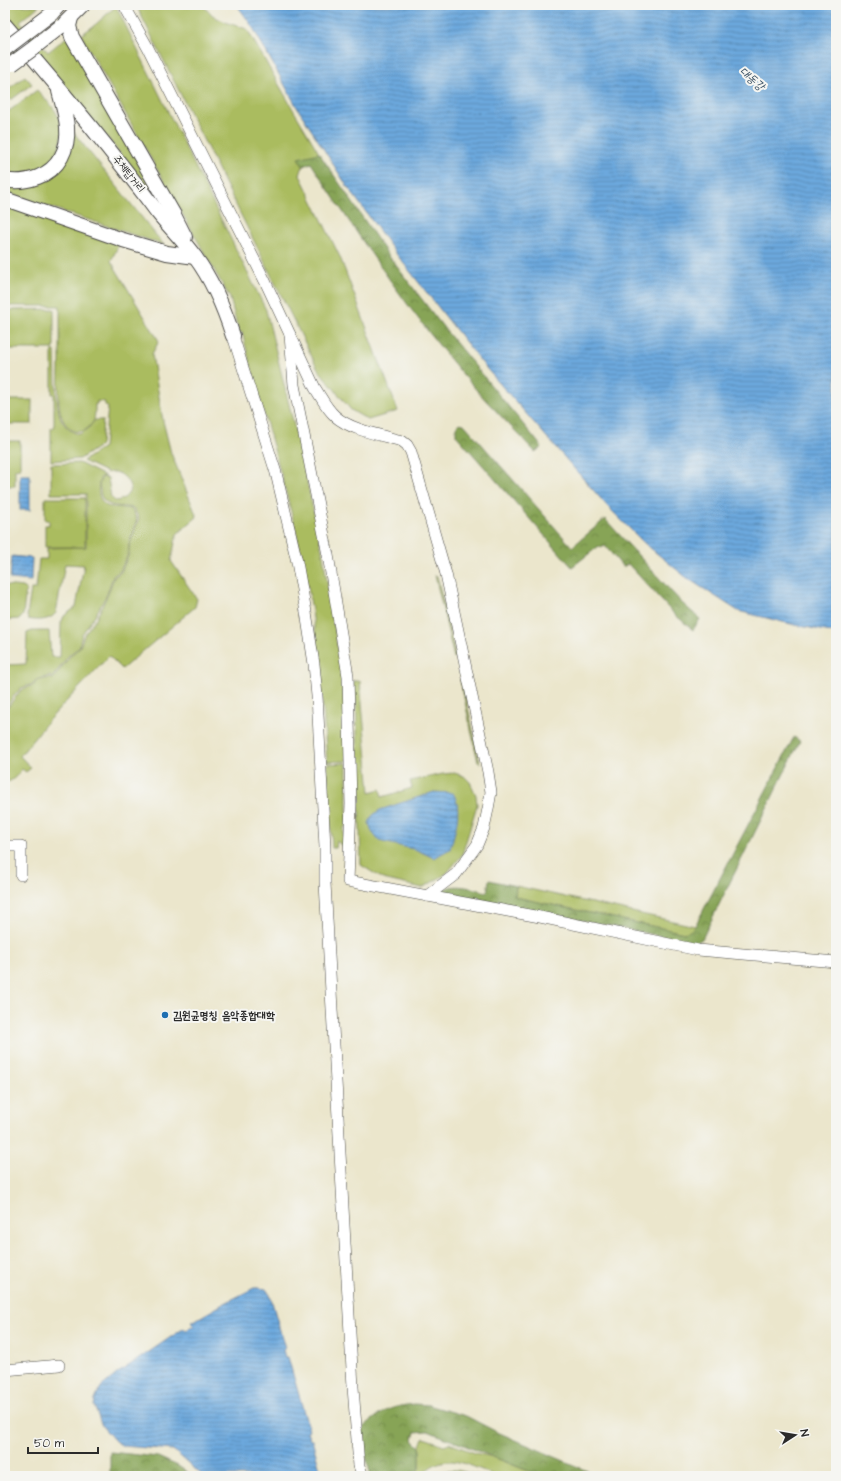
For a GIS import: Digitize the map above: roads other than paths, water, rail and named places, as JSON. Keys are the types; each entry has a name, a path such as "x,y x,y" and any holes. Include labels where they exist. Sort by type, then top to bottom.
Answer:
{"main road":[{"path":"9,67 71,18 83,5"},
{"path":"5,49 55,9"},
{"path":"71,18 69,26 72,37 174,215 195,257"},
{"name":"주체탑거리","path":"5,25 97,133 160,215 195,257 213,286 226,312 233,336"},
{"path":"5,180 14,182 29,180 47,174 58,163 64,152 68,128 58,86"},
{"path":"5,199 123,240 167,253 195,257"}],"street":[{"path":"124,5 148,48 265,281 315,388 324,403 335,416 348,425 402,441 407,445 411,452 446,574 491,792 484,828 477,845 456,874 427,896"},
{"path":"290,335 294,385 328,554 348,676 351,804 348,881 540,917 698,950 836,962"},
{"path":"233,336 276,473 297,562 314,664 321,761 325,883 360,1473"},
{"path":"5,846 21,846 21,875"},
{"path":"5,1370 59,1365"}],"water":[{"name":"대동강","path":"237,5 836,5 836,633 738,611 687,578 644,543 608,507 486,368 394,251 347,186 298,109 252,26"},
{"path":"20,475 30,475 30,510 20,510"},
{"path":"12,556 32,558 31,581 10,579"},
{"path":"434,792 453,793 456,799 458,813 450,849 434,858 417,850 379,841 372,832 369,823 372,816 380,810"},
{"path":"254,1288 266,1289 270,1295 285,1348 283,1350 285,1357 288,1357 309,1430 307,1431 310,1440 312,1440 322,1476 203,1476 173,1450 123,1446 115,1441 102,1426 94,1406 101,1387 118,1373 184,1328 186,1330 194,1326 192,1322"}],"place":[{"name":"김원균명칭 음악종합대학","path":"165,1015"}]}
